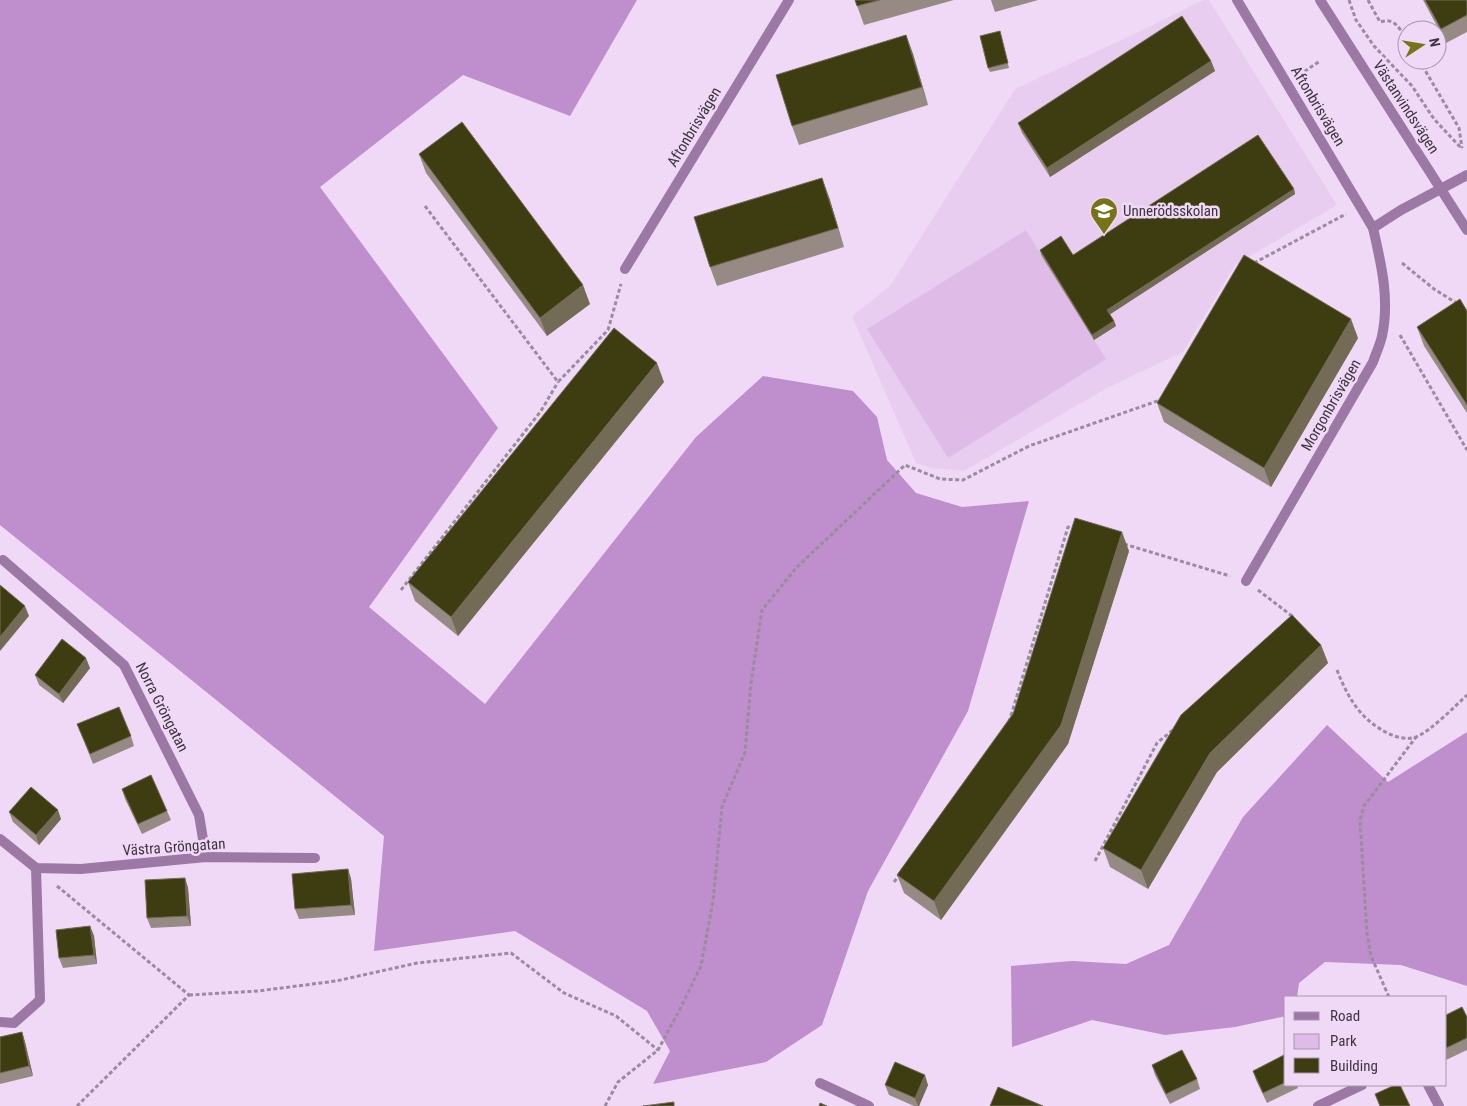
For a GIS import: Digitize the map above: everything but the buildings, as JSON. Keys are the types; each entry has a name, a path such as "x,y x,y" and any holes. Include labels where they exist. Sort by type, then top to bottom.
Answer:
{"street":[{"name":"Aftonbrisvägen","path":"625,269 789,0"},
{"name":"Aftonbrisvägen","path":"1237,0 1372,228"},
{"name":"Västanvindsvägen","path":"1320,0 1467,230"},
{"path":"1372,228 1467,174"},
{"name":"Morgonbrisvägen","path":"1246,581 1374,362 1382,336 1385,303 1382,268 1372,228"},
{"name":"Norra Gröngatan","path":"3,560 124,665 199,815 206,857"},
{"path":"0,839 36,868 40,1000 14,1023 0,1022"},
{"name":"Västra Gröngatan","path":"36,868 81,869 206,857 315,858"},
{"path":"820,1083 869,1106"},
{"path":"1318,1106 1360,1086"},
{"path":"1428,1086 1438,1106"}],"path":[{"path":"1349,0 1356,20 1374,46 1397,69"},
{"path":"1368,0 1380,22 1395,22 1397,25"},
{"path":"1286,83 1320,61"},
{"path":"1398,70 1412,86 1434,119 1462,149 1459,128 1424,70"},
{"path":"425,206 558,382"},
{"path":"1248,267 1359,206"},
{"path":"1402,263 1434,289 1464,308"},
{"path":"401,590 541,411 558,382 608,330 625,269"},
{"path":"1400,335 1467,450"},
{"path":"605,1106 618,1082 658,1050 680,1011 701,966 714,901 722,807 745,752 751,683 762,610 796,568 905,465 940,479 963,480 1029,446 1166,398"},
{"path":"1006,730 1068,527 1077,530"},
{"path":"1115,541 1246,581 1292,616 1287,622"},
{"path":"1337,670 1346,691 1358,709 1374,723 1399,738 1416,737 1467,696"},
{"path":"1096,861 1157,743 1179,724"},
{"path":"1389,996 1371,956 1367,934 1360,820 1364,806 1416,737"},
{"path":"36,868 189,995"},
{"path":"894,882 900,874"},
{"path":"77,1106 189,995 258,991 336,981 417,964 511,953 564,993 616,1016 658,1050"}],"shaded area":[{"path":"0,0 637,0 570,116 463,75 320,187 498,428 369,607 485,704 696,437 763,376 853,391 877,417 887,460 916,493 962,507 1029,501 968,711 868,891 822,1025 766,1062 653,1084 670,1051 647,1011 515,931 374,951 384,836 0,525"},
{"name":"Unnerödsskolan","path":"1203,0 1209,0 1337,205 1235,265 1183,352 1107,388 964,471 932,468 916,463 852,316 890,286 1015,89"},
{"path":"1327,725 1388,782 1467,732 1467,986 1401,965 1325,962 1299,983 1297,996 1284,996 1284,1016 1235,1027 1165,1035 1092,1020 1012,1047 1011,966 1072,961 1126,964 1169,945 1243,817"}],"green space":[{"path":"1026,230 1106,359 948,458 867,329"}],"place":[{"name":"Unnerödsskolan","path":"1104,235"}]}
